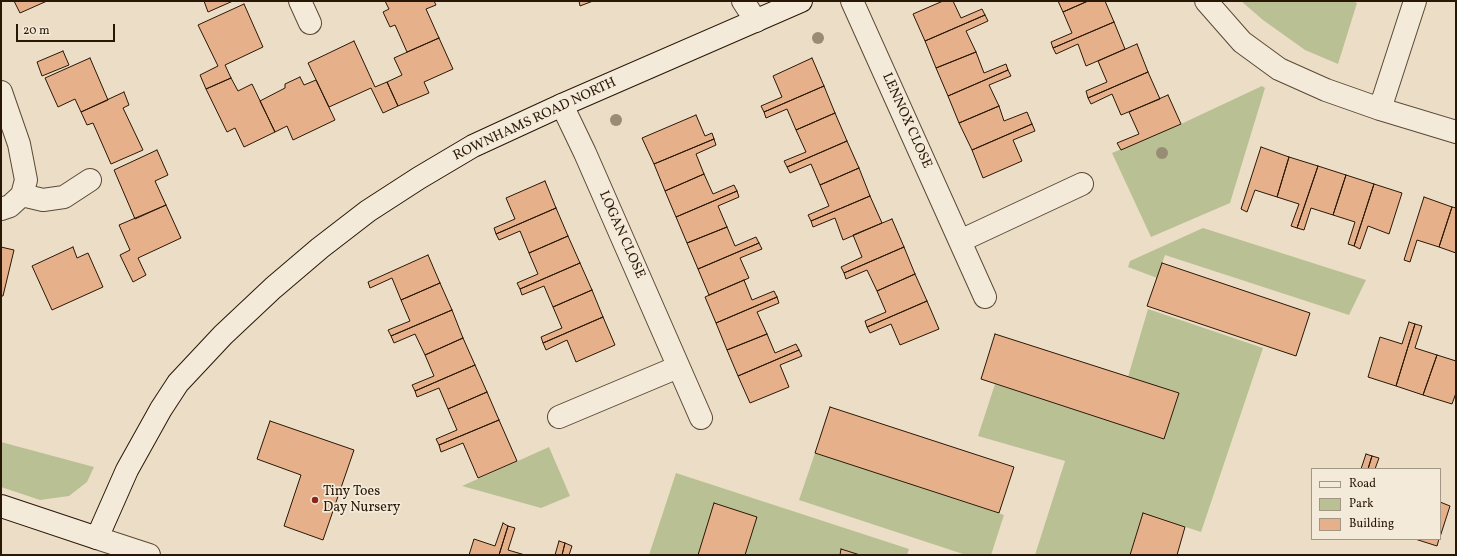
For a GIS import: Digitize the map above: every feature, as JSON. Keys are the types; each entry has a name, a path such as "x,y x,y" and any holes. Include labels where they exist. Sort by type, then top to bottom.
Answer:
{"street":[{"path":"300,1 310,23"},
{"path":"743,1 756,21"},
{"name":"ROWNHAMS ROAD NORTH","path":"97,538 127,470 161,409 178,383 223,335 273,288 314,253 368,211 419,178 473,146 562,105 801,1"},
{"name":"LENNOX CLOSE","path":"852,1 985,297"},
{"path":"1206,1 1242,42 1279,69 1326,90 1380,109 1456,132"},
{"path":"1380,109 1415,1"},
{"path":"1,92 19,144 26,180 22,195 10,206 1,209"},
{"name":"LOGAN CLOSE","path":"562,105 585,152 701,418"},
{"path":"22,195 43,200 64,197 90,180"},
{"path":"960,241 1082,184"},
{"path":"559,417 678,367"},
{"path":"1,506 149,555"}],"green space":[{"path":"1241,1 1352,1 1357,3 1338,64 1305,50 1263,20"},
{"path":"1262,86 1265,88 1230,203 1151,237 1112,153 1181,124"},
{"path":"1203,228 1366,280 1349,315 1165,255 1157,278 1128,267 1130,261"},
{"path":"1148,309 1263,348 1201,532 1143,513 1130,555 1035,555 1065,461 978,436 995,384 1164,439 1179,393 1128,377"},
{"path":"1,442 94,467 87,482 69,496 40,500 1,487"},
{"path":"549,447 570,496 541,508 462,486"},
{"path":"815,453 1004,515 991,555 966,555 799,500"},
{"path":"676,473 909,549 907,555 649,555"}],"building":[{"path":"14,1 47,1 20,13"},
{"path":"204,1 233,1 208,12"},
{"path":"385,1 434,1 436,5 426,9 439,38 407,52 395,25 390,27 383,12 389,9"},
{"path":"579,1 593,1 580,6"},
{"path":"943,1 953,1 961,18 982,9 985,15 925,41 913,14"},
{"path":"1058,1 1088,1 1063,12"},
{"path":"1088,1 1105,1 1114,22 1053,48 1051,42 1072,33 1063,12"},
{"path":"244,4 263,47 225,65 231,78 206,89 200,75 218,66 198,25"},
{"path":"985,15 988,21 966,31 976,52 936,68 925,41"},
{"path":"1114,22 1125,49 1086,66 1078,44 1056,54 1053,48"},
{"path":"439,38 453,69 424,82 429,93 398,106 387,82 402,75 394,58"},
{"path":"354,41 375,87 387,82 398,106 383,113 371,88 329,107 308,63"},
{"path":"1137,44 1148,72 1088,98 1086,91 1107,82 1098,61"},
{"path":"63,51 69,65 42,76 37,62"},
{"path":"976,52 984,73 1006,64 1008,70 948,96 936,68"},
{"path":"90,58 108,100 81,112 75,99 58,107 45,78"},
{"path":"812,58 824,86 764,112 761,106 782,97 773,76"},
{"path":"1008,70 1011,76 989,85 999,106 959,123 948,96"},
{"path":"1148,72 1160,99 1121,115 1112,94 1091,104 1088,98"},
{"path":"300,77 304,85 316,80 335,120 293,140 287,126 275,132 260,101 285,88 285,84"},
{"path":"231,78 238,91 252,84 275,132 244,147 235,128 227,132 206,89"},
{"path":"824,86 835,113 796,130 787,109 766,118 764,112"},
{"path":"124,92 129,105 123,108 143,150 111,164 93,123 87,125 81,112"},
{"path":"1168,95 1181,124 1121,150 1117,143 1139,134 1129,112"},
{"path":"999,106 1004,121 1027,112 1032,124 972,150 959,123"},
{"path":"835,113 847,141 787,167 784,161 806,152 796,130"},
{"path":"696,115 705,136 712,133 714,139 654,164 642,138"},
{"path":"1032,124 1035,131 1013,140 1022,161 983,178 972,150"},
{"path":"714,139 716,145 696,154 704,174 665,191 654,164"},
{"path":"847,141 859,168 820,185 811,164 790,173 787,167"},
{"path":"1261,147 1289,157 1277,197 1255,190 1247,212 1241,209"},
{"path":"157,150 168,175 155,181 166,205 135,219 114,170"},
{"path":"1289,157 1318,166 1297,228 1291,226 1299,204 1277,197"},
{"path":"1318,166 1346,175 1333,215 1311,208 1304,230 1297,228"},
{"path":"859,168 870,196 811,221 808,215 829,206 820,185"},
{"path":"704,174 713,194 734,185 737,191 676,217 665,191"},
{"path":"1346,175 1374,184 1354,246 1348,244 1355,222 1333,215"},
{"path":"545,181 556,208 496,234 494,228 515,219 506,198"},
{"path":"1374,184 1402,193 1389,234 1368,226 1360,249 1354,246"},
{"path":"737,191 739,197 718,206 727,227 687,243 676,217"},
{"path":"870,196 882,223 843,240 835,218 813,227 811,221"},
{"path":"1424,197 1452,207 1439,247 1417,240 1410,262 1404,260"},
{"path":"166,205 181,238 138,258 146,275 133,282 120,255 130,250 119,225"},
{"path":"1452,207 1456,208 1456,253 1439,247"},
{"path":"556,208 568,236 529,253 520,231 499,240 496,234"},
{"path":"892,219 904,247 844,273 841,267 862,257 853,235"},
{"path":"727,227 735,246 756,237 759,243 698,269 687,243"},
{"path":"568,236 580,263 520,289 517,283 538,274 529,253"},
{"path":"759,243 762,249 740,258 749,278 709,295 698,269"},
{"path":"1,247 14,250 3,296 1,296"},
{"path":"73,247 77,258 88,253 103,287 52,310 32,266"},
{"path":"904,247 915,274 877,291 867,270 846,279 844,273"},
{"path":"428,255 440,283 401,300 392,278 370,288 368,282"},
{"path":"580,263 592,290 553,307 544,286 522,295 520,289"},
{"path":"1162,263 1310,313 1296,356 1147,306"},
{"path":"915,274 927,301 867,327 865,321 886,312 877,291"},
{"path":"744,280 752,300 774,291 777,297 716,323 705,297"},
{"path":"440,283 452,310 391,336 388,330 410,321 401,300"},
{"path":"592,290 603,317 543,343 541,337 562,328 553,307"},
{"path":"777,297 779,303 757,312 767,334 727,350 716,323"},
{"path":"927,301 939,329 900,345 891,324 870,333 867,327"},
{"path":"452,310 463,338 425,355 415,334 394,343 391,336"},
{"path":"603,317 615,345 576,362 567,340 546,350 543,343"},
{"path":"1409,322 1415,324 1396,386 1368,377 1380,337 1402,344"},
{"path":"1415,324 1422,326 1415,348 1437,355 1423,395 1396,386"},
{"path":"767,334 775,353 796,344 799,350 738,376 727,350"},
{"path":"995,334 1179,393 1164,439 981,379"},
{"path":"463,338 475,365 415,391 412,385 434,376 425,355"},
{"path":"799,350 802,356 780,365 789,387 750,403 738,376"},
{"path":"1437,355 1456,361 1456,393 1452,404 1423,395"},
{"path":"475,365 487,392 448,409 439,388 417,397 415,391"},
{"path":"487,392 499,420 439,445 436,439 457,430 448,409"},
{"path":"830,407 1014,467 999,513 815,453"},
{"path":"499,420 517,461 478,478 463,443 441,452 439,445"},
{"name":"Tiny Toes Day Nursery","path":"270,421 354,450 323,540 284,526 301,475 257,459"},
{"path":"1366,454 1372,456 1368,468 1361,468"},
{"path":"1372,456 1379,458 1375,468 1368,468"},
{"path":"1441,502 1450,506 1441,534"},
{"path":"714,503 757,517 745,555 698,555"},
{"path":"1143,513 1185,527 1177,555 1130,555"},
{"path":"503,523 508,526 499,555 469,555 474,539 495,546"},
{"path":"508,526 515,528 508,550 525,555 499,555"},
{"path":"1418,540 1439,540 1437,546"},
{"path":"559,541 565,543 562,555 555,555"},
{"path":"565,543 572,546 569,555 562,555"},
{"path":"841,549 860,555 840,555"}],"place":[{"name":"Tiny Toes Day Nursery","path":"315,500"}]}
